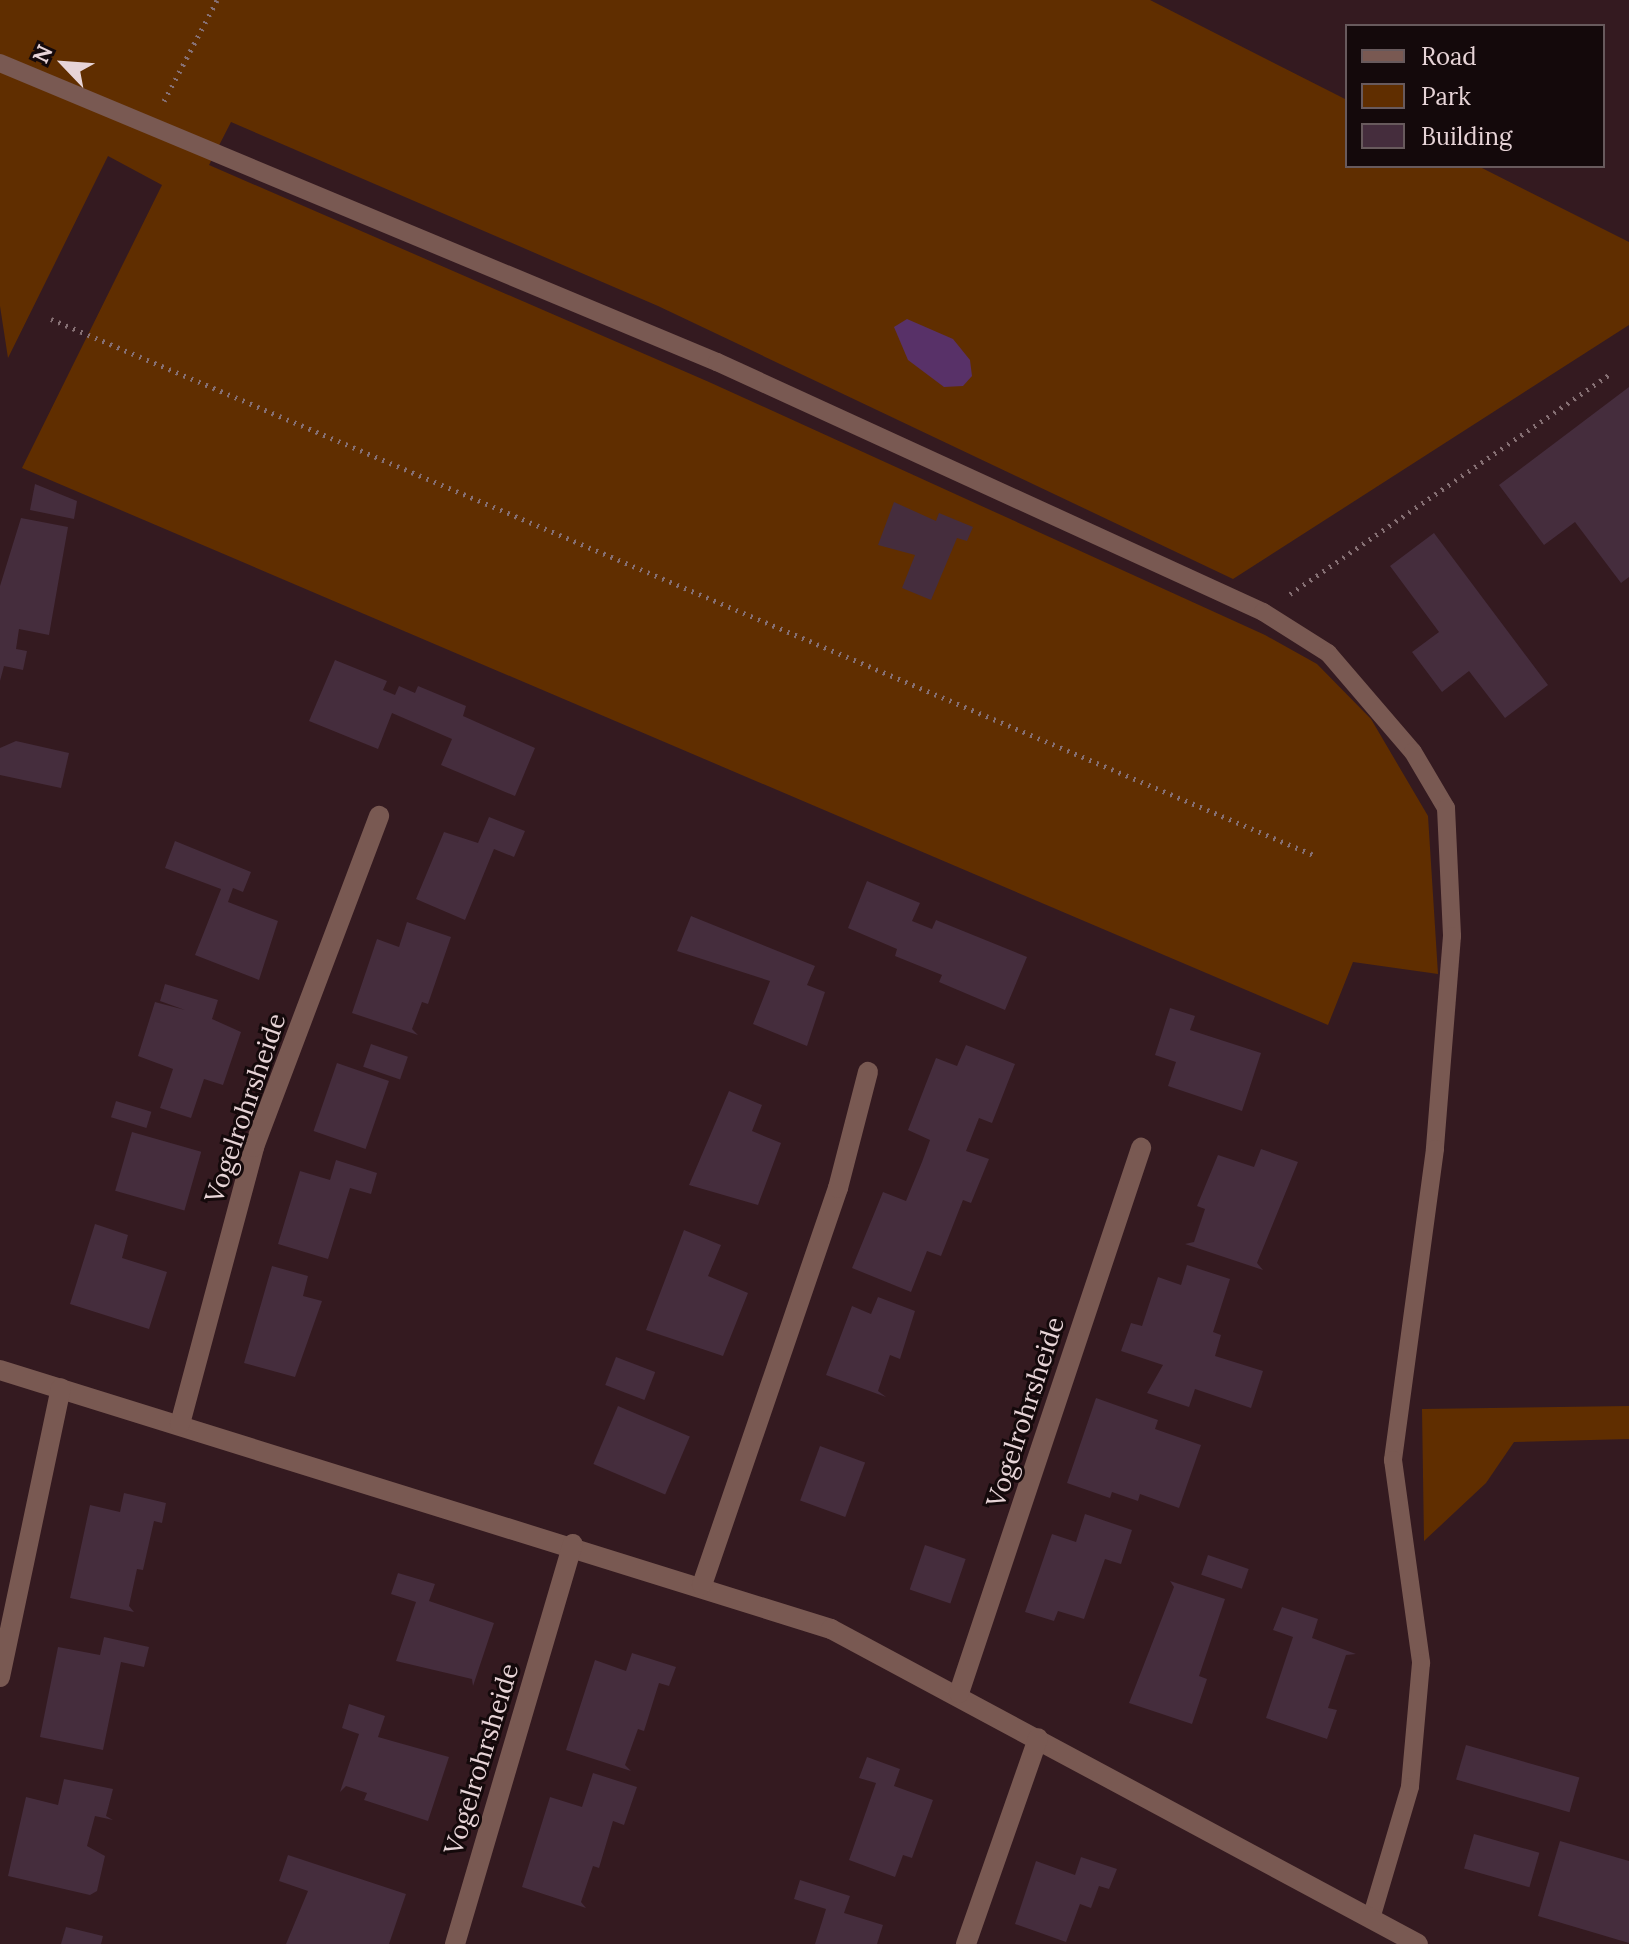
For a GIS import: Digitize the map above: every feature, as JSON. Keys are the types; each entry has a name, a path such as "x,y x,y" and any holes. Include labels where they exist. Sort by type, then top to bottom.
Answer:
{"street":[{"name":"Vogelrohrsheide","path":"180,1424 254,1147 379,816"},
{"path":"702,1585 838,1188 868,1072"},
{"name":"Vogelrohrsheide","path":"959,1693 1141,1148"},
{"path":"0,1370 573,1544 831,1629 959,1693 1418,1944"},
{"path":"0,1677 61,1388"},
{"name":"Vogelrohrsheide","path":"455,1944 573,1544"},
{"path":"966,1944 1038,1738"}],"lane":[{"path":"0,63 717,362 1263,612 1328,653 1413,752 1446,808 1452,936 1439,1103 1393,1460 1421,1663 1410,1787 1371,1919"}],"path":[{"path":"150,127 217,0"},
{"path":"51,319 1316,856"},
{"path":"1263,612 1612,373"}],"green space":[{"path":"0,0 1150,0 1345,99 1345,168 1482,168 1629,242 1629,325 1233,579 658,306 231,122 209,165 709,382 1265,635 1317,664 1371,719 1428,816 1438,974 1353,962 1328,1025 22,468 162,185 108,156 8,358 0,306"},
{"path":"1629,1406 1629,1439 1514,1442 1486,1483 1424,1541 1422,1409"}],"shaded area":[{"path":"907,319 953,339 970,360 972,376 963,386 944,387 908,360 894,327"}],"building":[{"path":"1629,387 1629,577 1621,583 1575,522 1544,545 1499,485"},
{"path":"35,484 77,501 74,519 30,510"},
{"path":"894,502 936,521 939,513 973,527 967,541 957,538 931,600 902,588 915,555 878,545"},
{"path":"21,518 68,527 49,635 19,629 16,649 27,651 23,670 4,666 0,681 0,586"},
{"path":"1434,533 1548,685 1505,718 1469,671 1442,692 1412,652 1439,632 1390,566"},
{"path":"335,660 387,681 383,690 395,695 399,686 415,693 418,686 466,706 463,716 535,748 515,796 441,765 452,739 392,713 378,749 309,721"},
{"path":"16,741 69,753 61,788 0,775 0,748"},
{"path":"489,817 525,831 514,857 494,849 465,920 416,899 444,832 478,843"},
{"path":"175,841 251,872 243,892 233,888 228,902 278,921 259,980 195,955 221,889 165,868"},
{"path":"867,881 920,903 912,921 932,929 936,920 1027,957 1005,1010 939,982 942,975 895,956 897,949 848,928"},
{"path":"691,916 815,966 807,985 825,992 807,1046 753,1024 770,981 677,951"},
{"path":"407,922 451,937 428,1004 422,1002 412,1029 418,1035 352,1013 377,939 399,947"},
{"path":"165,984 218,1000 212,1019 241,1032 223,1085 204,1079 191,1118 160,1108 173,1069 138,1056 155,1002 185,1010 160,1001"},
{"path":"1170,1008 1195,1016 1190,1030 1261,1053 1242,1111 1168,1086 1176,1062 1155,1055"},
{"path":"371,1044 408,1057 400,1079 363,1067"},
{"path":"966,1045 1015,1064 992,1123 979,1118 966,1151 989,1159 971,1203 963,1200 941,1256 927,1251 911,1292 852,1268 883,1192 906,1201 922,1162 930,1140 908,1130 936,1058 957,1066"},
{"path":"337,1063 389,1081 366,1149 314,1131"},
{"path":"729,1091 762,1105 752,1131 781,1143 758,1205 689,1185"},
{"path":"116,1101 151,1112 146,1128 111,1117"},
{"path":"132,1132 201,1152 184,1210 115,1191"},
{"path":"1261,1149 1298,1162 1257,1263 1263,1270 1185,1244 1194,1242 1205,1209 1197,1206 1218,1155 1254,1167"},
{"path":"336,1160 377,1173 371,1194 350,1188 328,1259 278,1244 300,1171 330,1180"},
{"path":"95,1224 128,1235 122,1258 167,1272 149,1329 70,1304"},
{"path":"684,1230 721,1245 708,1276 748,1293 723,1356 646,1330"},
{"path":"1187,1265 1230,1279 1213,1332 1221,1335 1215,1356 1263,1371 1251,1408 1195,1389 1189,1407 1147,1393 1163,1365 1121,1351 1131,1323 1142,1326 1158,1277 1181,1285"},
{"path":"272,1266 308,1276 303,1296 322,1301 295,1377 244,1363"},
{"path":"878,1297 915,1311 900,1359 890,1355 878,1391 886,1397 826,1375 852,1306 871,1314"},
{"path":"616,1357 655,1372 644,1400 605,1385"},
{"path":"1096,1398 1158,1420 1155,1429 1201,1445 1179,1508 1140,1494 1138,1501 1112,1492 1110,1498 1067,1483"},
{"path":"618,1406 690,1436 665,1494 593,1464"},
{"path":"820,1446 865,1462 845,1517 800,1501"},
{"path":"124,1493 166,1503 162,1523 154,1521 143,1570 137,1569 129,1606 134,1612 70,1598 90,1505 120,1512"},
{"path":"1085,1514 1132,1530 1121,1564 1105,1559 1084,1619 1058,1611 1054,1621 1025,1612 1052,1534 1076,1542"},
{"path":"925,1545 966,1559 950,1603 910,1589"},
{"path":"1208,1555 1249,1569 1242,1589 1201,1575"},
{"path":"398,1573 435,1584 429,1601 494,1623 473,1686 472,1679 396,1661 416,1602 391,1594"},
{"path":"1170,1581 1225,1599 1199,1676 1207,1679 1192,1724 1129,1703 1174,1587"},
{"path":"1282,1607 1318,1619 1312,1638 1356,1654 1346,1655 1328,1708 1337,1710 1327,1739 1266,1718 1293,1637 1273,1630"},
{"path":"104,1637 149,1647 144,1667 121,1662 103,1750 40,1737 58,1647 100,1655"},
{"path":"632,1653 676,1667 669,1686 659,1683 644,1731 638,1729 625,1765 631,1771 566,1750 595,1660 626,1671"},
{"path":"349,1704 385,1716 378,1737 449,1757 428,1821 364,1800 367,1793 346,1786 340,1792 359,1734 342,1728"},
{"path":"1466,1745 1579,1778 1570,1812 1456,1780"},
{"path":"867,1757 900,1769 894,1786 933,1800 912,1858 903,1855 895,1877 849,1860 876,1783 859,1778"},
{"path":"593,1773 637,1787 624,1825 613,1821 599,1868 593,1866 581,1902 586,1908 522,1887 550,1797 582,1807"},
{"path":"64,1779 113,1789 106,1816 113,1820 95,1816 87,1846 105,1856 97,1891 90,1895 8,1876 26,1797 58,1805"},
{"path":"1474,1834 1539,1853 1529,1887 1464,1869"},
{"path":"1560,1841 1629,1861 1629,1943 1538,1916"},
{"path":"288,1855 406,1894 389,1944 286,1944 308,1891 279,1881"},
{"path":"1081,1857 1117,1869 1109,1889 1099,1886 1091,1908 1080,1904 1066,1942 1015,1924 1036,1861 1075,1875"},
{"path":"800,1880 850,1896 844,1913 883,1925 877,1944 815,1944 826,1909 794,1899"},
{"path":"66,1927 103,1936 101,1944 61,1944"}]}
